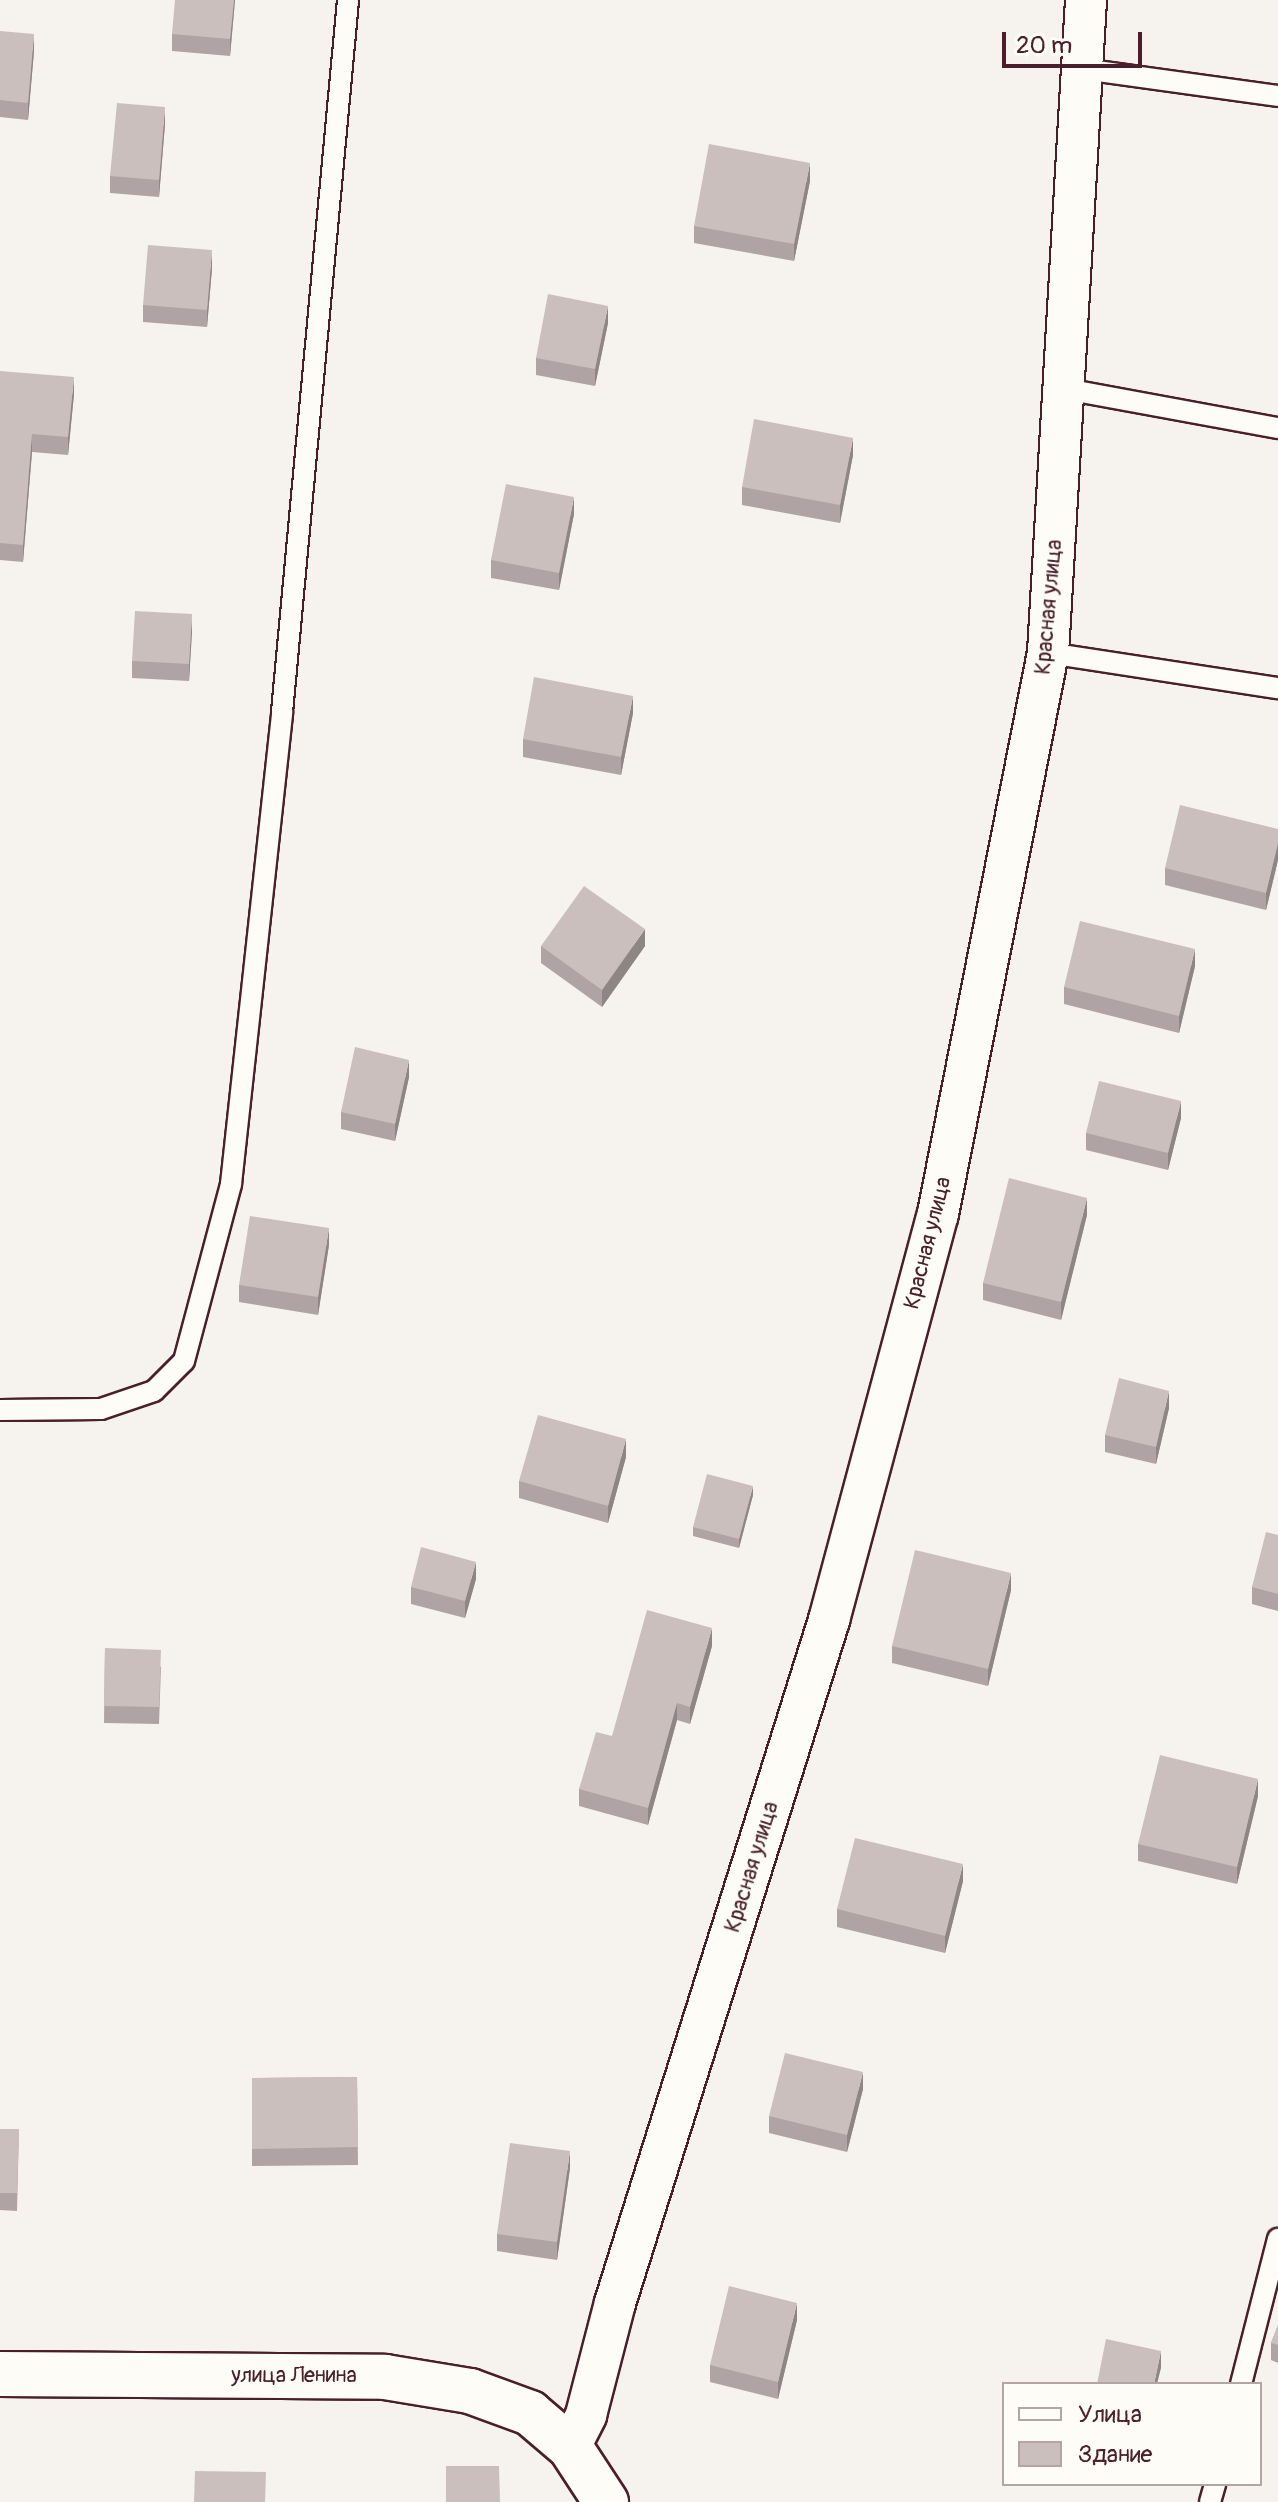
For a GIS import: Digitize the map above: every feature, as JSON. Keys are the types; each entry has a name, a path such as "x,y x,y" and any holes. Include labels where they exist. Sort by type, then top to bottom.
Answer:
{"street":[{"name":"Красная улица","path":"570,2447 586,2415 615,2303 829,1620 938,1214 1048,653 1086,0"},
{"name":"улица Ленина","path":"0,2374 385,2377 470,2391 530,2413 570,2447 606,2502"}],"lane":[{"path":"0,1410 101,1409 154,1391 184,1361 231,1184 282,712 348,0"},
{"path":"1083,69 1278,96"},
{"path":"1065,389 1278,428"},
{"path":"1048,653 1278,688"},
{"path":"1242,2382 1278,2239"}],"building":[{"path":"175,0 234,0 230,39 172,34"},
{"path":"0,31 34,34 28,103 0,100"},
{"path":"117,103 165,107 159,180 110,176"},
{"path":"709,144 810,163 794,244 694,226"},
{"path":"148,245 212,250 207,310 143,305"},
{"path":"548,294 608,306 595,369 536,358"},
{"path":"0,371 74,377 68,437 32,434 23,545 0,543"},
{"path":"754,419 853,438 840,505 742,487"},
{"path":"506,484 574,497 559,573 491,560"},
{"path":"135,611 192,614 189,664 132,661"},
{"path":"534,677 633,696 621,757 523,739"},
{"path":"1180,805 1278,829 1278,843 1266,893 1165,868"},
{"path":"584,886 645,929 602,990 541,946"},
{"path":"1080,921 1195,949 1179,1016 1064,987"},
{"path":"355,1047 409,1060 395,1124 341,1112"},
{"path":"1099,1081 1181,1101 1168,1153 1086,1133"},
{"path":"1009,1178 1087,1198 1061,1302 983,1283"},
{"path":"250,1216 329,1228 318,1297 239,1285"},
{"path":"1119,1378 1169,1391 1156,1447 1105,1435"},
{"path":"538,1415 626,1439 608,1506 519,1481"},
{"path":"707,1474 753,1486 739,1539 693,1527"},
{"path":"1266,1532 1278,1535 1278,1594 1252,1587"},
{"path":"421,1547 476,1562 465,1601 411,1587"},
{"path":"915,1550 1011,1573 988,1669 892,1646"},
{"path":"647,1610 712,1628 690,1707 677,1703 648,1808 579,1789 596,1732 612,1736"},
{"path":"105,1648 161,1650 159,1707 104,1706"},
{"path":"1160,1755 1258,1779 1237,1867 1138,1844"},
{"path":"855,1838 963,1864 945,1936 837,1909"},
{"path":"785,2053 863,2072 847,2135 769,2116"},
{"path":"357,2077 358,2147 252,2149 252,2078"},
{"path":"0,2129 19,2129 17,2193 0,2193"},
{"path":"510,2143 570,2151 557,2242 497,2234"},
{"path":"729,2286 797,2303 778,2382 710,2365"},
{"path":"1278,2325 1278,2345 1271,2343"},
{"path":"1106,2339 1161,2351 1154,2382 1097,2382"},
{"path":"446,2466 499,2466 500,2502 446,2502"},
{"path":"195,2471 266,2472 265,2502 194,2502"}]}
